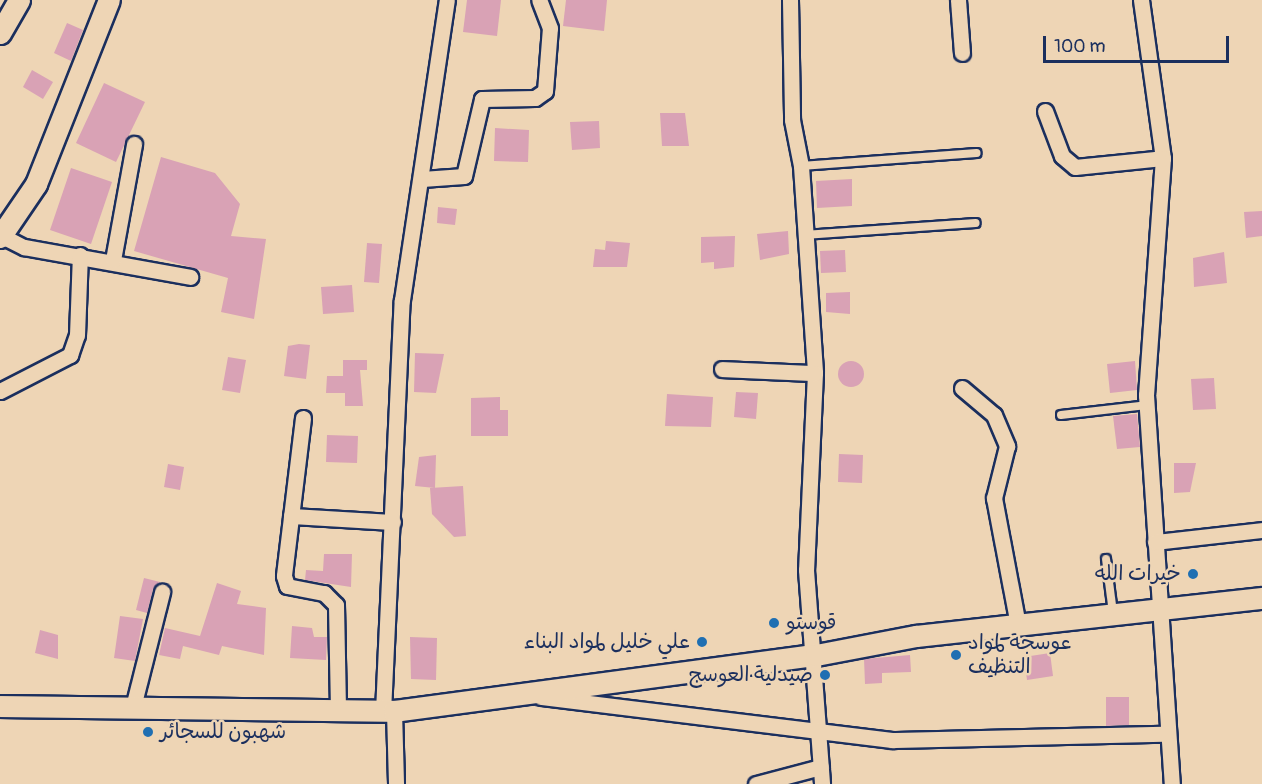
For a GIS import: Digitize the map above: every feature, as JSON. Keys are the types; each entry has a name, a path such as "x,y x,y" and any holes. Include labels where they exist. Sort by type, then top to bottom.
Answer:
{"street":[{"path":"0,33 20,0"},
{"path":"109,0 36,184 1,237 24,247 113,260 190,277"},
{"path":"396,784 389,711 393,522 402,300 422,179 447,0"},
{"path":"422,179 464,176 482,99 535,98 545,91 550,28 539,0"},
{"path":"790,0 792,120 801,166 803,235 815,373 806,570 816,655 822,784"},
{"path":"958,0 962,53"},
{"path":"1141,0 1163,158 1148,405 1166,734 1172,784"},
{"path":"1045,111 1062,156 1075,167 1163,158"},
{"path":"113,260 134,144"},
{"path":"0,391 70,355 77,335 80,255"},
{"path":"722,369 815,373"},
{"path":"962,388 994,415 1007,446 994,498 1018,626"},
{"path":"303,418 285,582 324,592 338,611 338,711"},
{"path":"291,516 393,522"},
{"path":"1155,542 1262,530"},
{"path":"133,707 162,592"},
{"path":"0,706 389,711 816,655 916,636 1262,598"},
{"path":"520,695 820,732 944,742 1166,734"},
{"path":"756,784 821,767"}],"lane":[{"path":"801,166 977,153"},
{"path":"803,235 976,223"},
{"path":"1061,415 1148,405"},
{"path":"1106,560 1113,613"}],"building":[{"path":"467,0 501,0 497,36 463,32"},
{"path":"566,0 607,0 604,31 563,26"},
{"path":"67,23 83,30 71,61 54,53"},
{"path":"32,70 53,82 43,99 23,87"},
{"path":"104,83 145,102 116,162 76,143"},
{"path":"660,113 685,113 689,146 662,146"},
{"path":"599,121 600,148 572,150 570,122"},
{"path":"495,128 529,130 528,162 494,161"},
{"path":"161,157 215,173 240,204 231,236 266,239 254,319 221,312 228,278 134,251"},
{"path":"71,168 112,182 91,244 50,230"},
{"path":"852,179 852,206 817,208 816,181"},
{"path":"438,207 457,209 455,225 437,223"},
{"path":"1262,211 1262,236 1246,238 1244,212"},
{"path":"788,231 789,254 760,260 757,234"},
{"path":"735,236 734,267 714,269 714,262 701,263 701,237"},
{"path":"606,241 630,243 627,267 593,267 595,249 605,250"},
{"path":"367,243 382,244 379,283 364,282"},
{"path":"845,250 846,272 821,273 820,251"},
{"path":"1224,252 1227,283 1194,287 1193,258"},
{"path":"352,285 354,312 323,314 321,287"},
{"path":"850,292 850,314 826,312 826,293"},
{"path":"310,345 306,379 284,376 288,346"},
{"path":"415,353 444,354 436,393 414,392"},
{"path":"228,357 246,360 240,393 222,390"},
{"path":"343,360 367,360 367,370 360,370 363,406 345,406 345,393 326,393 327,376 343,376"},
{"path":"851,361 860,365 864,374 860,383 851,387 842,383 838,374 842,365"},
{"path":"1135,361 1137,390 1110,393 1107,364"},
{"path":"1214,378 1216,409 1193,410 1191,379"},
{"path":"736,392 758,393 756,419 734,417"},
{"path":"667,394 713,397 711,427 665,426"},
{"path":"500,397 500,410 508,410 508,436 471,436 471,398"},
{"path":"1137,414 1140,447 1117,449 1113,416"},
{"path":"327,435 358,436 357,463 326,462"},
{"path":"839,454 863,455 862,483 838,482"},
{"path":"436,455 435,488 415,486 419,457"},
{"path":"1174,463 1196,463 1190,492 1174,493"},
{"path":"168,464 184,467 180,490 164,487"},
{"path":"463,486 466,536 454,537 432,514 430,488"},
{"path":"324,554 352,554 351,587 305,580 306,570 323,571"},
{"path":"144,578 160,582 153,589 147,613 136,610"},
{"path":"217,583 241,591 237,604 266,608 264,655 222,646 219,655 183,646 180,659 159,655 165,628 200,636"},
{"path":"120,616 143,619 135,661 114,658"},
{"path":"292,626 312,628 314,637 327,637 326,660 290,658"},
{"path":"40,630 58,635 58,659 35,653"},
{"path":"410,637 437,638 436,680 411,679"},
{"path":"1050,653 1053,676 1027,680 1024,657"},
{"path":"910,655 911,672 882,673 882,683 865,684 864,659"},
{"path":"1106,697 1129,697 1129,725 1106,726"}],"place":[{"name":"خيرات الله","path":"1193,574"},
{"name":"قوستو","path":"774,623"},
{"name":"علي خليل لمواد البناء","path":"702,642"},
{"name":"عوسجة لمواد التنظيف","path":"956,655"},
{"name":"صيدلية العوسج","path":"825,675"},
{"name":"شهبون للسجائر","path":"148,732"}]}
